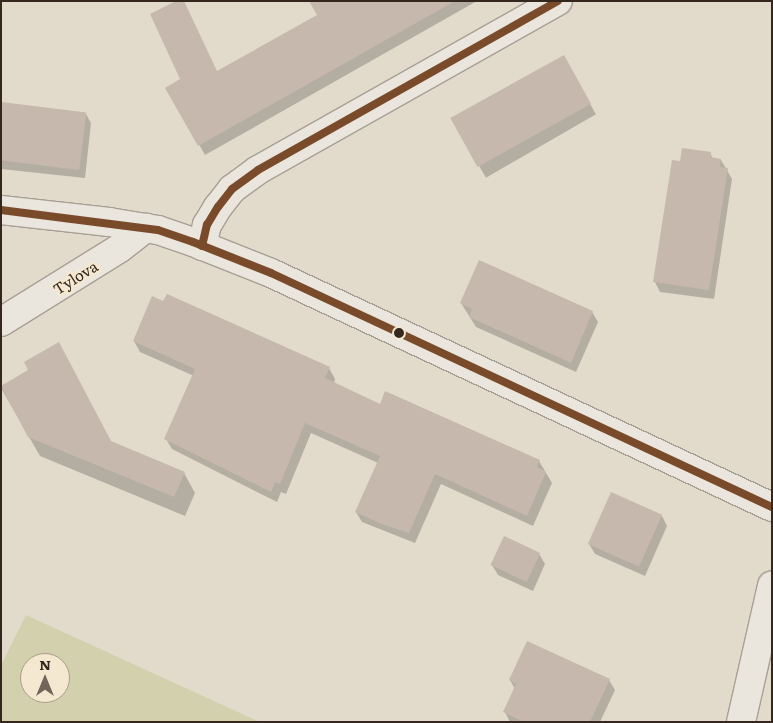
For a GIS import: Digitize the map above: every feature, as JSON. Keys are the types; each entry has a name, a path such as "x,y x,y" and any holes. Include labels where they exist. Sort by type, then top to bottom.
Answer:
{"street":[{"path":"202,246 207,225 218,207 232,189 258,170 558,1"},
{"path":"1,210 146,228 202,246 271,273 772,508"},
{"name":"Tylova","path":"1,322 120,248 146,228"},
{"path":"741,722 772,585"}],"shaded area":[{"path":"26,615 260,722 1,722 1,665"}],"building":[{"path":"176,1 184,1 217,71 317,15 309,1 455,1 198,146 165,88 180,79 150,14"},
{"path":"564,55 591,104 477,167 450,118"},
{"path":"1,102 86,112 79,170 1,160"},
{"path":"682,148 711,152 710,157 721,159 720,167 728,168 709,290 653,282 672,160 680,161"},
{"path":"479,260 593,311 571,363 469,317 472,309 460,303"},
{"path":"167,294 330,367 325,378 380,404 385,391 540,460 537,467 546,472 527,516 435,474 409,533 382,524 355,512 380,456 305,423 280,484 275,482 271,492 164,439 195,369 133,341 152,296 163,301"},
{"path":"59,342 111,441 185,472 174,497 28,437 1,386 28,370 24,362"},
{"path":"611,492 662,515 639,567 588,544"},
{"path":"504,536 540,553 527,582 490,565"},
{"path":"527,641 610,679 590,722 524,722 503,712 516,684 509,680"}],"transit line":[{"path":"202,246 207,225 218,207 232,189 258,170 558,1"},
{"path":"1,210 158,230 193,242 271,273 772,507"}]}
